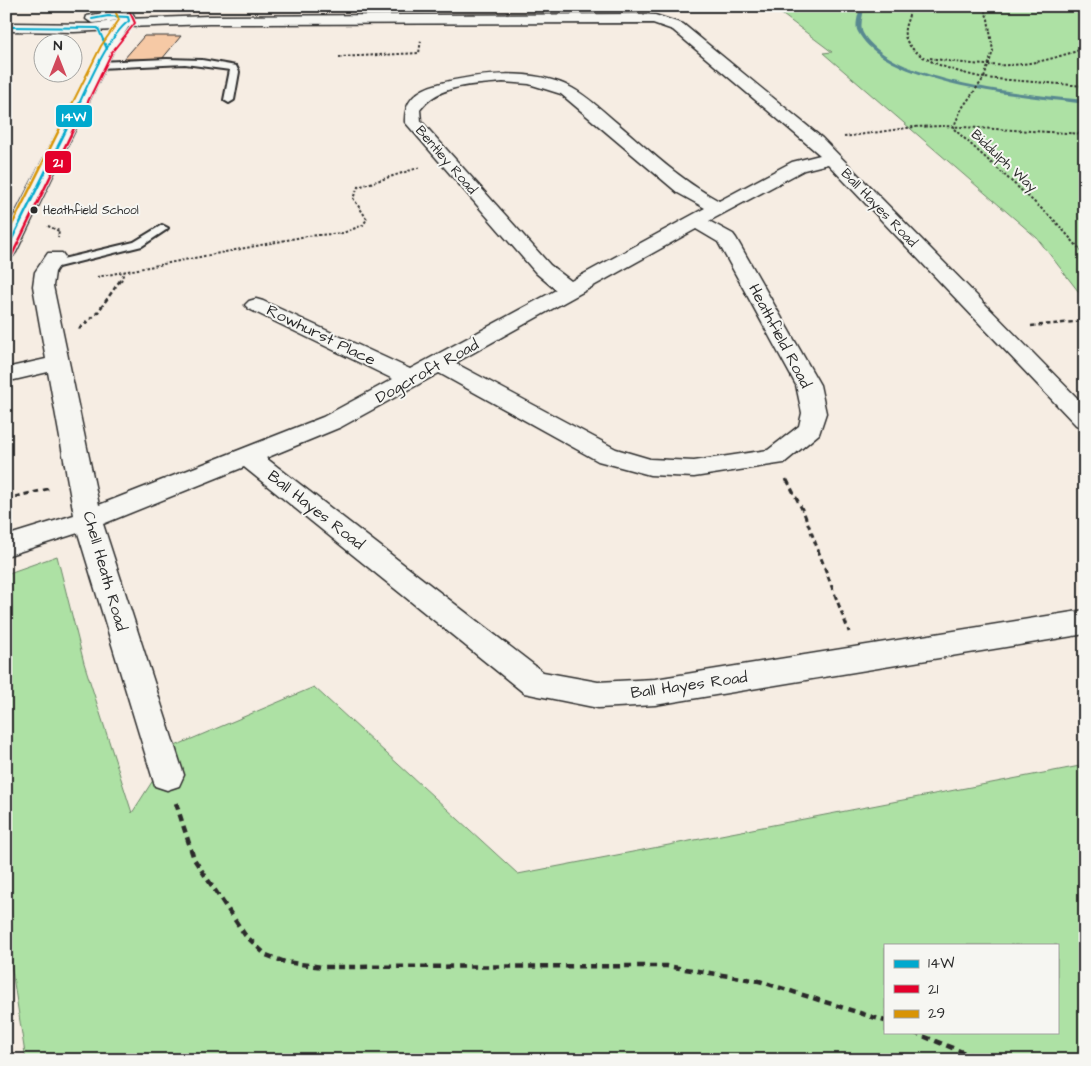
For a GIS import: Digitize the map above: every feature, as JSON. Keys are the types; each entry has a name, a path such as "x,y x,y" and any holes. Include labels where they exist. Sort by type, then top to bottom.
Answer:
{"street":[{"path":"105,6 93,24 107,49"},
{"path":"209,20 218,9 227,6"},
{"name":"Ball Hayes Road","path":"9,27 93,24 125,18 177,21 425,19 657,12 678,27 816,141 830,158 1085,420"},
{"path":"6,252 99,64 125,18"},
{"name":"Bentley Road","path":"570,291 542,269 413,122 412,110 422,96 436,89 461,82 503,78 530,80 566,91 594,112 684,189 719,208"},
{"name":"Dogcroft Road","path":"6,546 88,520 332,422 798,166 830,158"},
{"name":"Heathfield Road","path":"696,221 726,238 808,385 814,413 810,429 775,457"},
{"name":"Chell Heath Road","path":"49,269 55,352 88,520 167,775"},
{"name":"Rowhurst Place","path":"256,305 412,379"},
{"path":"14,373 55,352"},
{"path":"440,364 607,455 650,467 694,469 775,457"},
{"name":"Ball Hayes Road","path":"248,457 535,684 598,695 655,692 1085,622"}],"lane":[{"path":"99,64 201,64 233,68 235,72 228,100"},
{"path":"49,269 138,244 162,228"}],"path":[{"path":"909,6 911,15 904,27 904,35 910,45 925,57 946,68 984,78 1085,86"},
{"name":"Biddulph Way","path":"983,6 988,19 993,52 984,78 962,108 953,128 1054,221 1085,255"},
{"path":"339,57 419,53 425,19"},
{"path":"925,57 987,68 1021,66 1049,60 1085,46"},
{"path":"816,141 914,127 943,126 1085,134"},
{"path":"24,216 58,231 49,269 124,272 306,236 343,233 363,225 366,219 353,198 358,187 418,168 449,163"},
{"path":"55,352 85,326 123,278 124,272"},
{"path":"997,330 1085,320"},
{"path":"775,457 804,513 858,659"},
{"path":"6,498 80,481"},
{"path":"167,775 194,859 245,935 266,955 285,962 323,967 667,966 759,981 884,1021"},
{"path":"918,1034 982,1060"}],"green space":[{"path":"771,6 1085,6 1085,300 1037,238 823,53 832,52"},
{"path":"57,556 84,663 132,813 175,746 314,687 518,874 1085,765 1085,1060 26,1060 6,932 6,574"}],"building":[{"path":"144,36 181,36 162,59 124,59"}],"waterway":[{"path":"862,6 860,32 874,49 897,64 927,75 962,84 997,91 1085,102"}],"transit line":[{"name":"21","path":"12,255 112,52 135,23 135,19 127,6"},
{"name":"29","path":"6,237 101,46 119,20 114,8"},
{"name":"14W","path":"6,251 107,49 123,25 129,21 128,17 108,16 92,19"},
{"name":"14W","path":"12,27 98,28 107,49"}],"place":[{"name":"Heathfield School","path":"34,210"}]}
